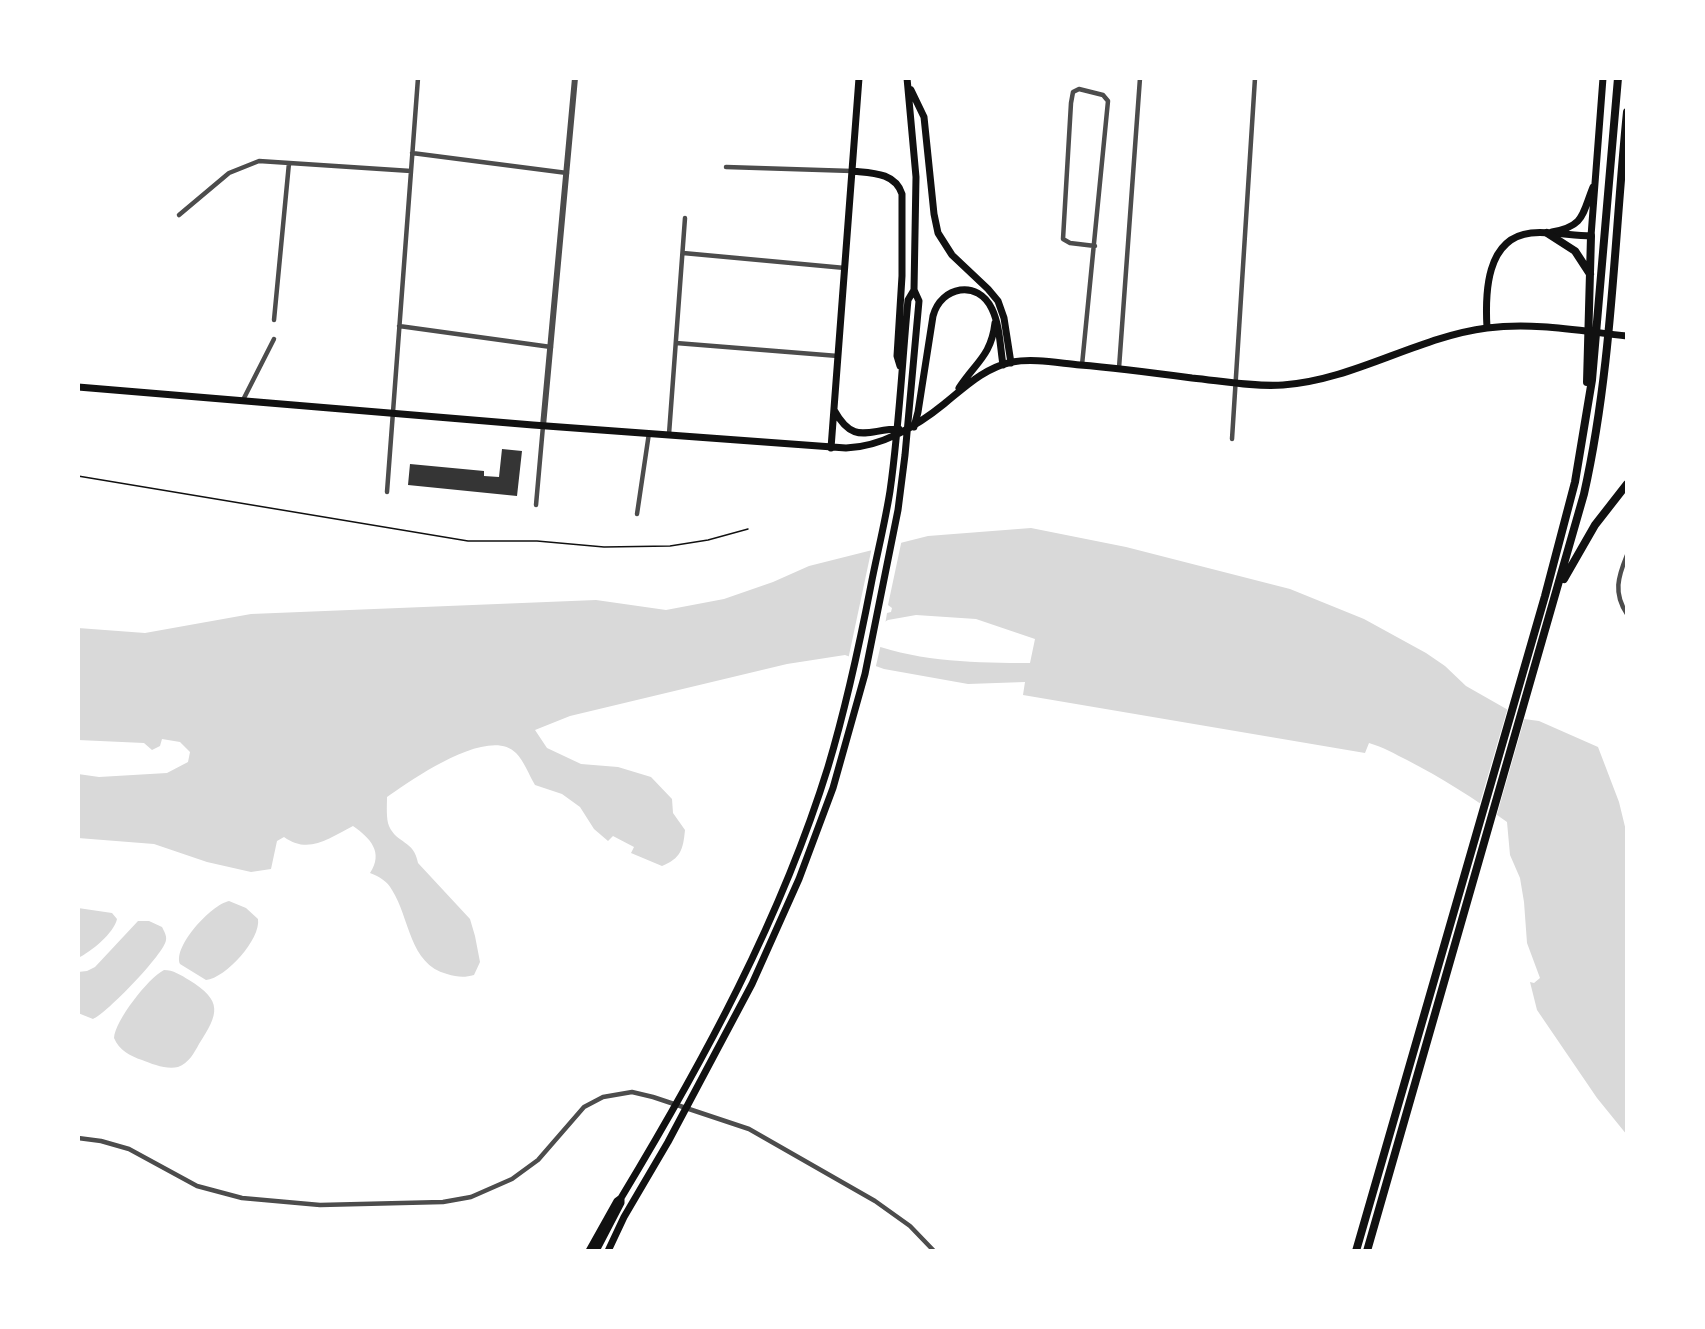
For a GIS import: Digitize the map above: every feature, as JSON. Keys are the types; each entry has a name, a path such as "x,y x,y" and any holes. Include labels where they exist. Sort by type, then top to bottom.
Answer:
{"highway":[{"path":"1356,1251 1573,491 1588,414 1591,355 1598,307 1618,78"},
{"path":"1367,1251 1590,467 1606,355 1627,112"},
{"path":"1547,233 1575,251 1591,275"},
{"path":"1591,355 1589,309 1592,236"},
{"path":"1552,605 1585,541 1627,483"}],"main road":[{"path":"831,448 859,78"},
{"path":"1487,328 1486,303 1489,276 1497,255 1504,245 1513,238 1533,233 1592,236 1603,78"},
{"path":"608,1251 761,965 800,879 851,730 865,674 898,510 906,455 919,301 914,290 916,177 908,80"},
{"path":"908,80 924,117 938,232 952,255 998,301 1004,318 1011,363"},
{"path":"852,171 888,177 897,184 902,194 902,276 897,356 902,371"},
{"path":"1547,233 1570,228 1577,223 1595,180"},
{"path":"589,1251 658,1135 751,960 797,855 825,776 854,671 887,509 900,401 908,300 914,290"},
{"path":"906,455 918,412 933,316 942,298 958,290 975,292 986,299 998,326 1003,365"},
{"path":"954,396 970,371 988,351 996,321"},
{"path":"78,387 831,448 867,446 905,429 930,415 974,378 1011,363 1034,361 1119,368 1235,383 1282,385 1319,379 1436,340 1487,328 1544,326 1627,336"},
{"path":"834,410 844,424 857,432 867,434 886,429 905,429"},
{"path":"596,1251 621,1203 621,1198"}],"street":[{"path":"387,492 418,78"},
{"path":"536,505 575,78"},
{"path":"1119,368 1140,78"},
{"path":"1232,440 1255,78"},
{"path":"1082,365 1095,246 1108,101 1103,95 1079,89 1073,92 1071,103 1063,238 1070,243 1095,246"},
{"path":"412,153 567,172"},
{"path":"179,215 229,173 259,161 411,171"},
{"path":"274,320 289,163"},
{"path":"726,166 852,171"},
{"path":"669,434 685,218"},
{"path":"683,253 845,268"},
{"path":"399,326 550,347"},
{"path":"243,400 274,339"},
{"path":"676,343 838,356"},
{"path":"637,514 649,433"},
{"path":"1627,555 1618,576 1620,603 1627,614"},
{"path":"78,1138 101,1141 129,1149 197,1186 242,1198 320,1205 434,1203 471,1197 512,1179 543,1155 584,1107 603,1096 632,1092 749,1129 875,1201 910,1226 934,1251"}],"path":[{"path":"78,476 468,540 537,541 604,547 670,546 748,530"}],"shaded area":[{"path":"1031,528 1126,547 1290,589 1364,619 1426,653 1445,666 1466,686 1524,719 1539,721 1598,747 1619,802 1627,835 1627,1135 1597,1098 1537,1010 1530,982 1534,983 1540,978 1527,943 1524,902 1520,878 1510,855 1507,822 1433,774 1369,743 1365,753 1023,695 1025,682 968,684 884,669 845,655 787,664 570,716 535,730 547,748 581,764 618,767 651,777 672,799 673,813 685,830 682,848 673,860 662,866 631,853 634,847 613,836 608,841 594,829 580,807 562,794 535,785 519,756 504,746 488,746 470,750 431,768 387,797 387,820 392,832 413,850 418,863 470,919 480,962 474,975 464,977 434,969 425,961 412,939 398,901 390,887 370,873 376,858 373,846 365,835 353,826 327,840 310,845 302,845 284,837 277,841 271,869 251,872 207,862 154,844 78,838 78,774 99,777 167,773 188,762 190,752 180,742 162,739 160,746 152,750 144,743 78,740 78,628 145,633 251,614 596,600 666,610 724,599 773,582 809,566 928,536","holes":["916,615 976,619 1035,639 1030,663 970,662 930,658 872,644 871,630 888,620"]},
{"path":"229,901 246,908 258,919 257,927 254,937 241,956 223,972 206,980 180,964 179,956 195,927 213,910"},
{"path":"78,908 112,913 117,919 101,942 78,958"},
{"path":"138,921 149,921 162,927 166,938 163,947 134,982 100,1015 93,1019 78,1013 78,972 95,967"},
{"path":"164,970 177,973 208,994 214,1008 211,1024 193,1054 185,1063 174,1068 133,1057 122,1049 114,1038 120,1021 133,1001"}],"pier":[{"path":"902,539 888,605 892,608 891,612 887,613 885,625 873,632 874,642 881,644 875,670 848,660 872,547"},
{"path":"1508,707 1525,717 1496,818 1479,806"}],"building":[{"path":"502,449 522,451 517,496 408,485 410,464 484,471 484,476 499,477"}]}
